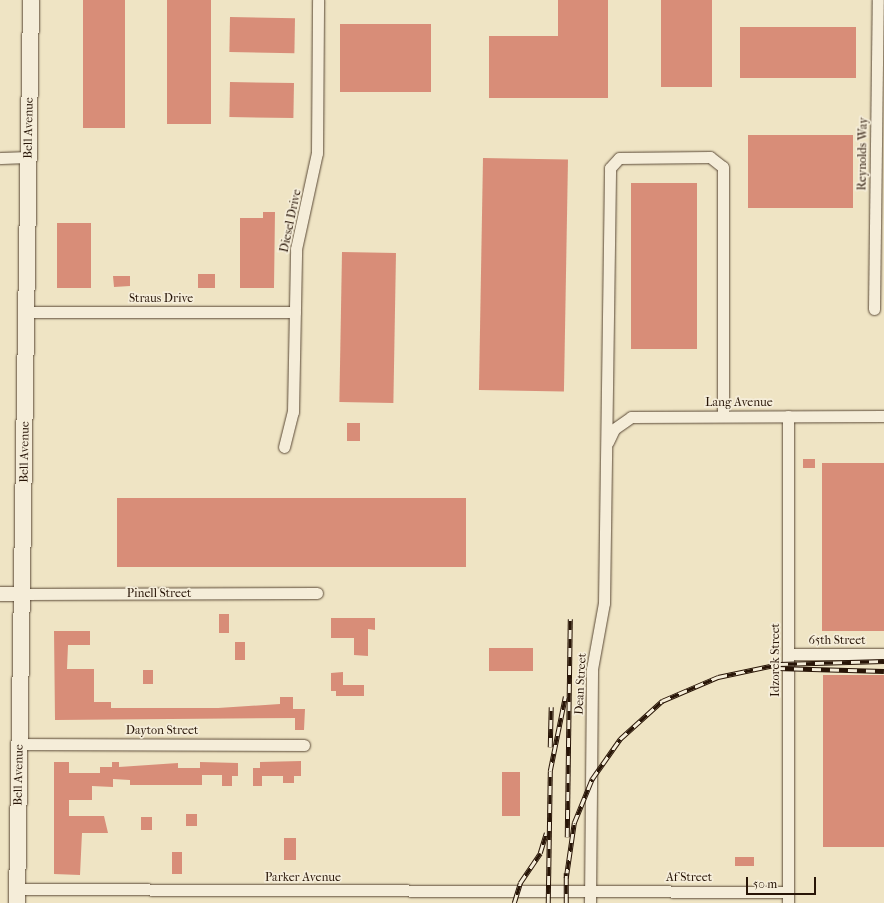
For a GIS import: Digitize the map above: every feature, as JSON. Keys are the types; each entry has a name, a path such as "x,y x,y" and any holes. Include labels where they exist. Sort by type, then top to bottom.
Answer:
{"main road":[{"name":"Bell Avenue","path":"17,896 31,0"}],"street":[{"name":"Diesel Drive","path":"284,447 293,412 296,249 317,153 318,0"},
{"name":"Reynolds Way","path":"874,309 878,0"},
{"path":"0,158 29,157"},
{"name":"Dean Street","path":"590,903 592,669 604,603 610,168 619,158 710,157 723,167 723,416"},
{"name":"Straus Drive","path":"27,312 295,312"},
{"name":"Lang Avenue","path":"607,444 614,429 631,418 723,416 884,416"},
{"name":"Idzorek Street","path":"788,416 788,903"},
{"name":"Pinell Street","path":"0,594 317,594"},
{"name":"65th Street","path":"789,654 884,654"},
{"name":"Dayton Street","path":"20,744 304,745"},
{"name":"Af Street","path":"590,891 788,892"},
{"name":"Parker Avenue","path":"17,896 590,891"}],"building":[{"path":"83,0 125,0 125,128 83,128"},
{"path":"167,0 211,0 211,124 167,124"},
{"path":"558,0 608,0 608,98 489,98 489,36 558,36"},
{"path":"661,0 712,0 712,87 661,87"},
{"path":"230,17 295,18 294,53 229,52"},
{"path":"340,24 431,24 431,92 340,92"},
{"path":"740,27 856,27 856,78 740,78"},
{"path":"230,82 294,83 293,118 229,117"},
{"path":"748,135 853,135 853,208 748,208"},
{"path":"483,158 568,159 564,391 479,390"},
{"path":"631,183 697,183 697,349 631,349"},
{"path":"263,212 275,212 274,288 240,288 240,218 263,218"},
{"path":"57,223 91,223 91,288 57,288"},
{"path":"342,252 396,253 393,403 339,402"},
{"path":"198,274 215,274 215,288 198,288"},
{"path":"113,276 130,276 130,286 114,287"},
{"path":"347,423 360,423 360,441 347,441"},
{"path":"803,459 815,459 815,468 803,468"},
{"path":"822,463 884,463 884,631 822,631"},
{"path":"117,498 466,498 466,567 117,567"},
{"path":"219,614 229,614 229,633 219,633"},
{"path":"331,618 375,618 375,630 368,629 368,656 354,655 354,638 331,638"},
{"path":"54,631 90,631 90,645 68,645 67,669 94,669 94,702 111,702 111,708 218,708 280,704 280,697 293,697 293,709 305,709 304,730 295,730 295,718 55,720"},
{"path":"235,642 245,642 245,660 235,660"},
{"path":"489,648 533,648 533,671 489,671"},
{"path":"143,670 153,670 153,684 143,684"},
{"path":"343,672 343,685 364,685 364,696 336,696 336,691 331,691 331,673"},
{"path":"823,675 884,675 884,847 823,847"},
{"path":"301,761 301,776 294,776 294,783 283,783 283,776 262,776 262,786 253,786 253,768 260,768 260,762"},
{"path":"54,762 69,762 69,773 100,773 100,767 112,767 112,762 119,762 119,767 178,763 178,768 200,768 200,762 238,763 238,776 232,776 232,786 222,786 222,775 202,775 202,785 130,785 130,780 113,779 113,787 92,786 92,800 69,800 69,816 104,816 108,833 82,833 80,875 54,874"},
{"path":"502,772 520,772 520,816 502,816"},
{"path":"186,814 197,814 197,826 186,826"},
{"path":"141,817 152,817 152,830 141,830"},
{"path":"284,838 296,838 296,860 284,860"},
{"path":"172,852 182,852 182,874 172,874"},
{"path":"735,857 754,857 754,866 735,866"}],"railway":[{"path":"567,837 570,619"},
{"path":"566,878 574,823 592,779 620,739 662,701 718,677 779,664 884,661"},
{"path":"776,668 884,671"},
{"path":"548,903 550,771 565,697"},
{"path":"550,747 551,707"},
{"path":"514,903 520,883 540,853 546,833"},
{"path":"566,873 566,903"}]}
